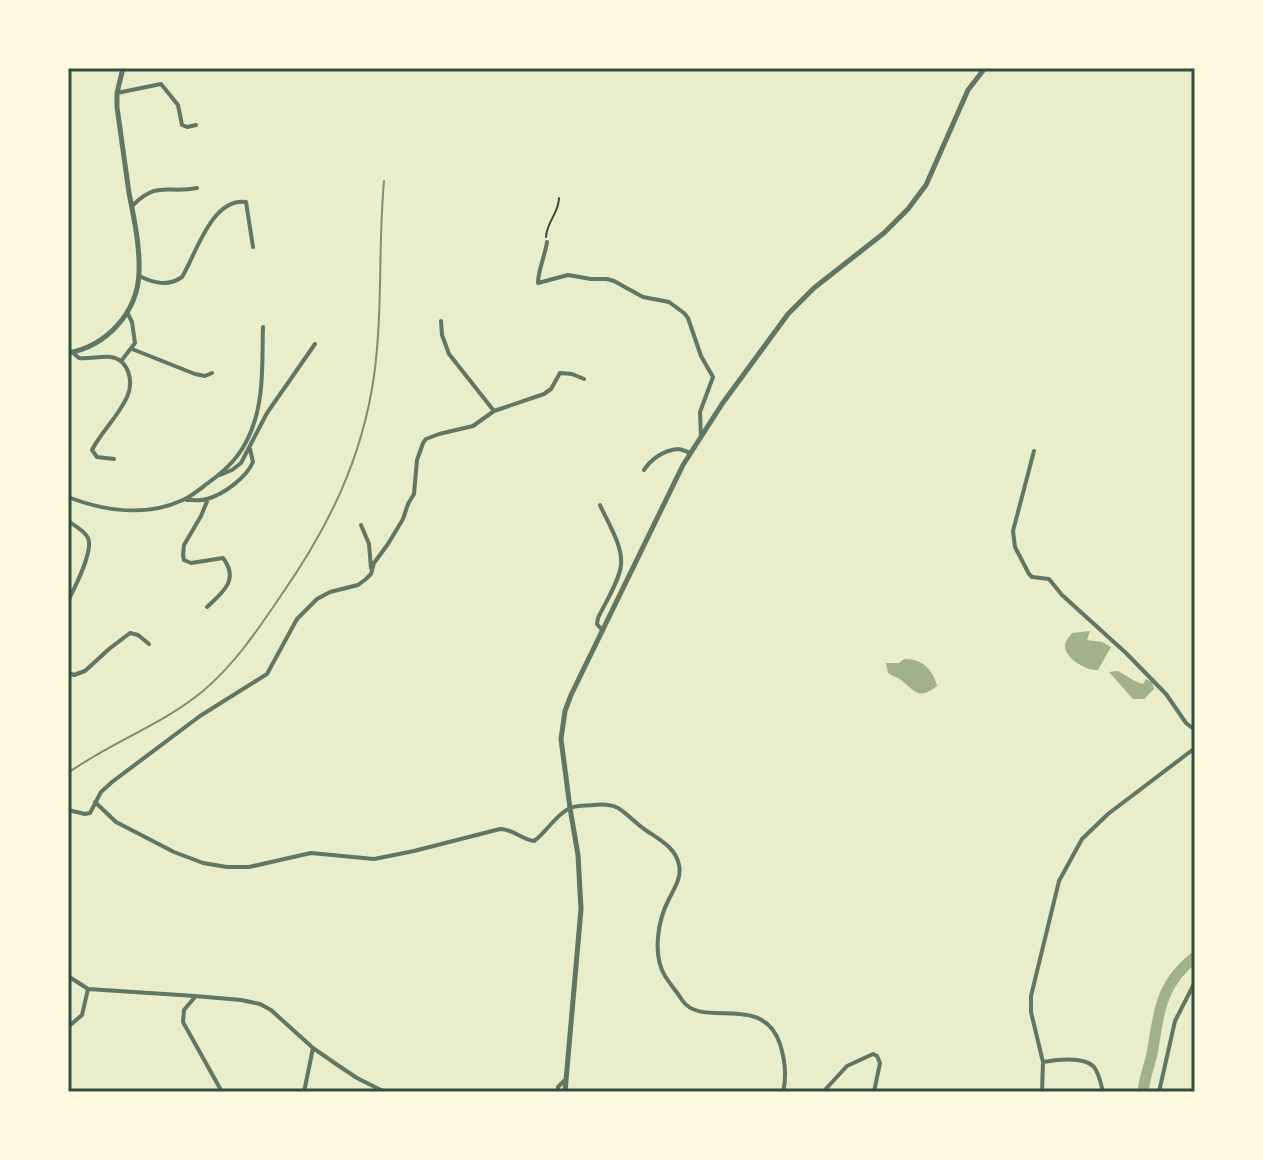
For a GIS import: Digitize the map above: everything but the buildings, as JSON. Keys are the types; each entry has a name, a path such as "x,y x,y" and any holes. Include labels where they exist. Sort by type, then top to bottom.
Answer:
{"street":[{"path":"70,353 102,339 116,327 127,312 139,276 117,93 123,68"},
{"path":"565,1092 581,909 578,855 562,748 562,727 571,695 683,465 722,404 788,314 814,288 896,223 915,200 926,185 968,90 985,68"},
{"path":"117,93 161,84 178,105 182,125 196,125"},
{"path":"132,206 141,196 160,188 197,188"},
{"path":"139,276 158,283 176,282 182,277 210,222 221,210 235,202 246,202 253,247"},
{"path":"547,242 538,283 568,275 614,281 643,297 669,302 688,318 701,356 713,377 700,412 701,437"},
{"path":"121,360 135,343 127,312"},
{"path":"441,321 449,354 494,411"},
{"path":"184,500 238,457 256,419 261,391 263,327"},
{"path":"218,475 237,467 250,449 267,413 315,344"},
{"path":"132,349 195,374 205,376 212,373"},
{"path":"70,353 79,358 109,357 126,364 129,375 127,398 92,450 97,457 114,459"},
{"path":"68,810 90,813 101,792 112,782 200,716 267,674 297,619 317,599 330,592 358,585 371,574 374,563 403,519 414,494 417,460 426,439 473,426 494,411 544,394 551,389 560,373 584,379"},
{"path":"68,497 95,507 133,511 184,500 208,499 249,471 253,458 250,449"},
{"path":"644,470 656,457 677,449 691,453"},
{"path":"1034,451 1013,531 1015,547 1029,574 1049,579 1166,694 1186,723 1195,730"},
{"path":"207,607 227,587 230,578 228,565 223,558 191,563 184,560 183,555 184,545 208,499"},
{"path":"600,505 617,543 621,564 598,618 597,624 603,631"},
{"path":"68,521 88,537 89,546 68,601"},
{"path":"361,525 370,550 371,574"},
{"path":"68,673 74,675 85,671 130,633 149,644"},
{"path":"1042,1092 1043,1062 1031,1012 1031,996 1059,881 1076,848 1091,829 1195,748"},
{"path":"95,802 116,822 174,852 203,863 227,867 249,867 311,853 374,859 500,829 513,831 534,841 570,808 612,805 660,838 675,854 680,869 666,905 659,935 659,959 665,976 688,1008 696,1012 744,1014 764,1022 774,1031 785,1068 783,1092"},
{"path":"68,976 88,989 260,1004 280,1017 313,1048 357,1078 385,1092"},
{"path":"1159,1092 1175,1021 1195,982"},
{"path":"68,1027 82,1015 88,989"},
{"path":"195,996 184,1010 183,1022 222,1092"},
{"path":"304,1092 313,1048"},
{"path":"823,1092 847,1066 873,1054 880,1063 874,1092"},
{"path":"1043,1062 1061,1059 1088,1063 1094,1067 1103,1092"},
{"path":"558,1092 558,1087 565,1080"}],"path":[{"path":"547,242 546,228 559,208 559,198"}],"shaded area":[{"path":"1090,631 1087,640 1111,647 1098,670 1077,663 1065,649 1065,643 1072,633"},
{"path":"904,659 916,660 925,666 933,674 937,686 925,693 918,693 888,673 886,663 899,663"},
{"path":"1117,671 1143,684 1146,679 1152,682 1154,689 1144,699 1133,699 1109,672"}],"waterway":[{"path":"1143,1092 1167,989 1195,957"}],"railway":[{"path":"68,773 171,714 214,681 263,622 328,519 352,465 374,376 379,327 384,181"}]}
